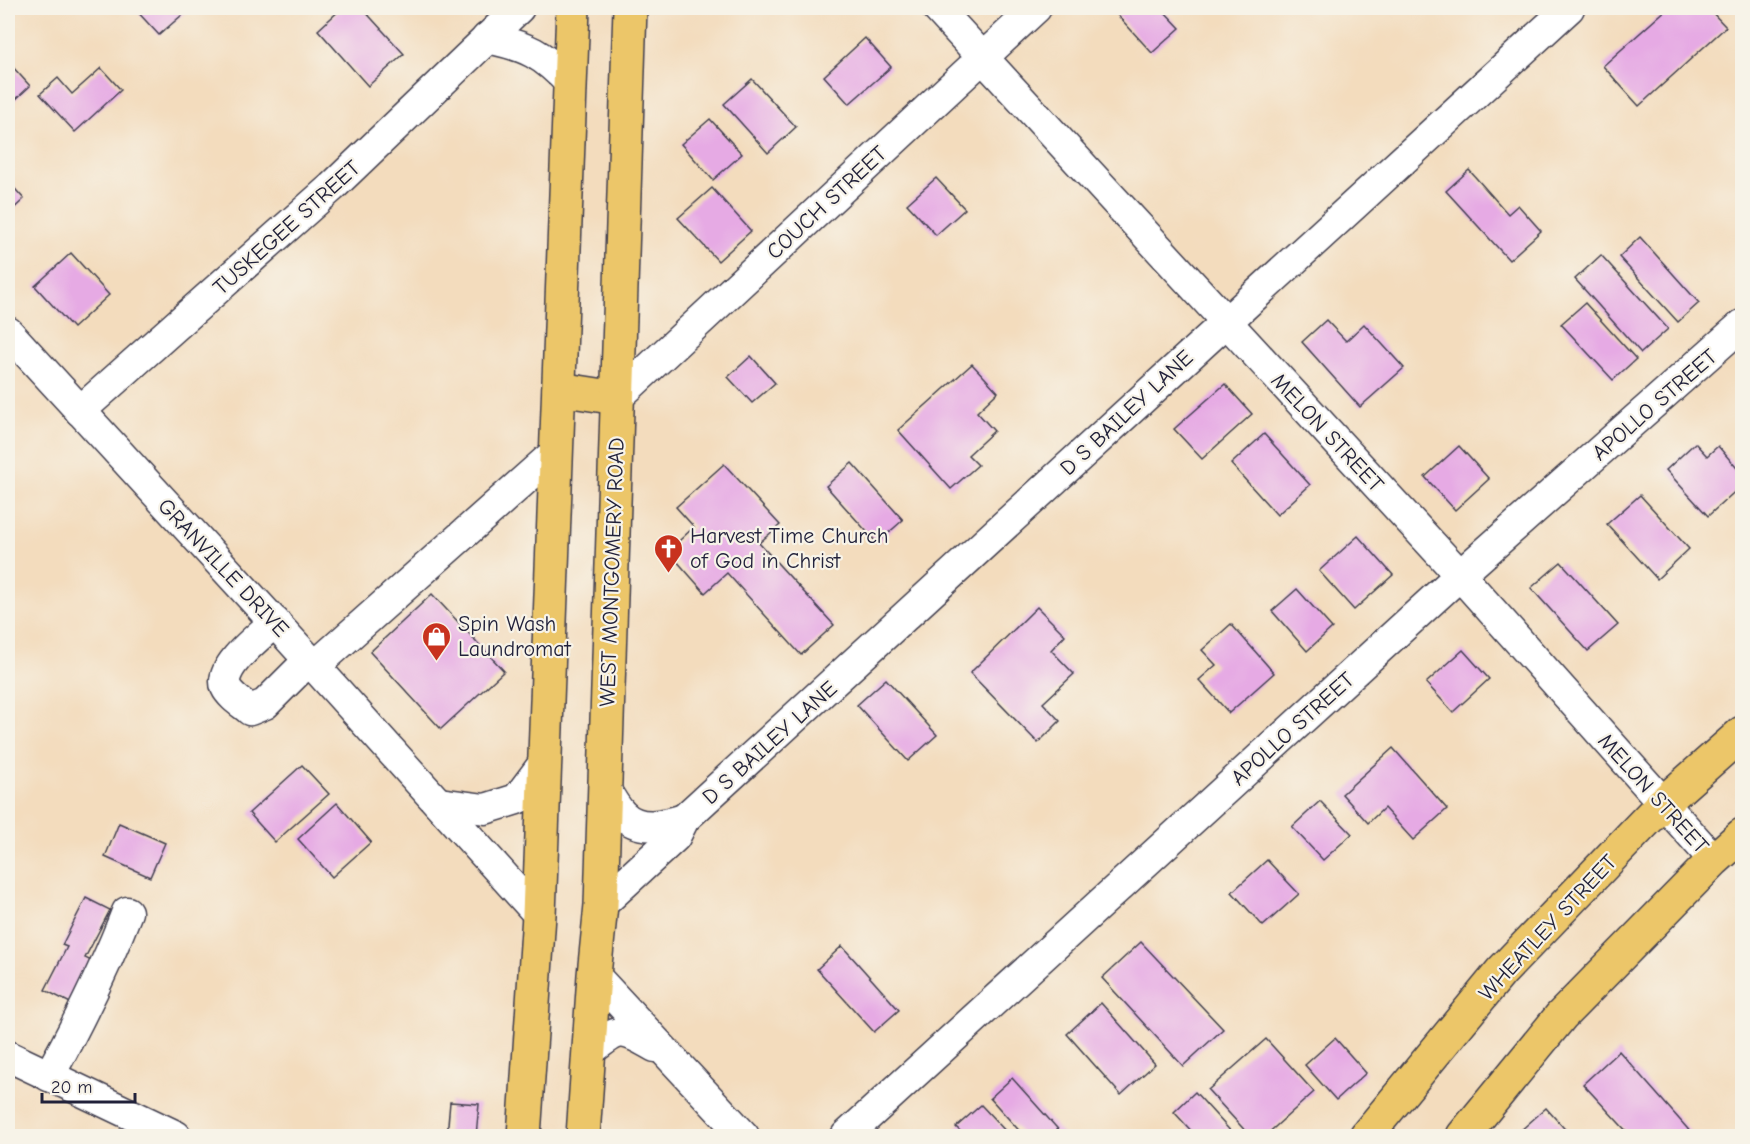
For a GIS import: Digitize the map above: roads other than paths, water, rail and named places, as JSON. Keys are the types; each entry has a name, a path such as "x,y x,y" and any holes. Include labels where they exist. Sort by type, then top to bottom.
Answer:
{"main road":[{"path":"524,1137 539,915 573,8"},
{"name":"WEST MONTGOMERY ROAD","path":"583,1137 601,905 630,8"},
{"path":"559,389 617,398"},
{"name":"WHEATLEY STREET","path":"1382,1131 1501,972 1663,803 1743,733"},
{"path":"1463,1137 1561,1016 1714,860 1743,835"}],"street":[{"name":"TUSKEGEE STREET","path":"80,411 332,187 519,8"},
{"name":"MELON STREET","path":"938,8 1460,575 1714,860"},
{"name":"COUCH STREET","path":"617,398 1036,8"},
{"name":"D S BAILEY LANE","path":"601,905 675,837 684,819 1569,8"},
{"path":"487,38 518,45 552,64 570,84"},
{"name":"APOLLO STREET","path":"846,1137 1460,575 1743,326"},
{"name":"GRANVILLE DRIVE","path":"8,332 275,622 539,915"},
{"path":"275,622 230,666 224,678 227,689 250,710 265,704 556,452"},
{"path":"439,803 485,809 517,799 544,763"},
{"name":"D S BAILEY LANE","path":"604,787 621,814 634,824 659,826 684,819"},
{"path":"49,1076 79,1022 128,912"},
{"path":"594,975 736,1133"},
{"path":"589,1052 611,1034 621,1032 632,1034 666,1053"},
{"path":"8,1056 176,1137"}],"place":[{"name":"Harvest Time Church of God in Christ","path":"669,574"},
{"name":"Spin Wash Laundromat","path":"437,662"}]}
